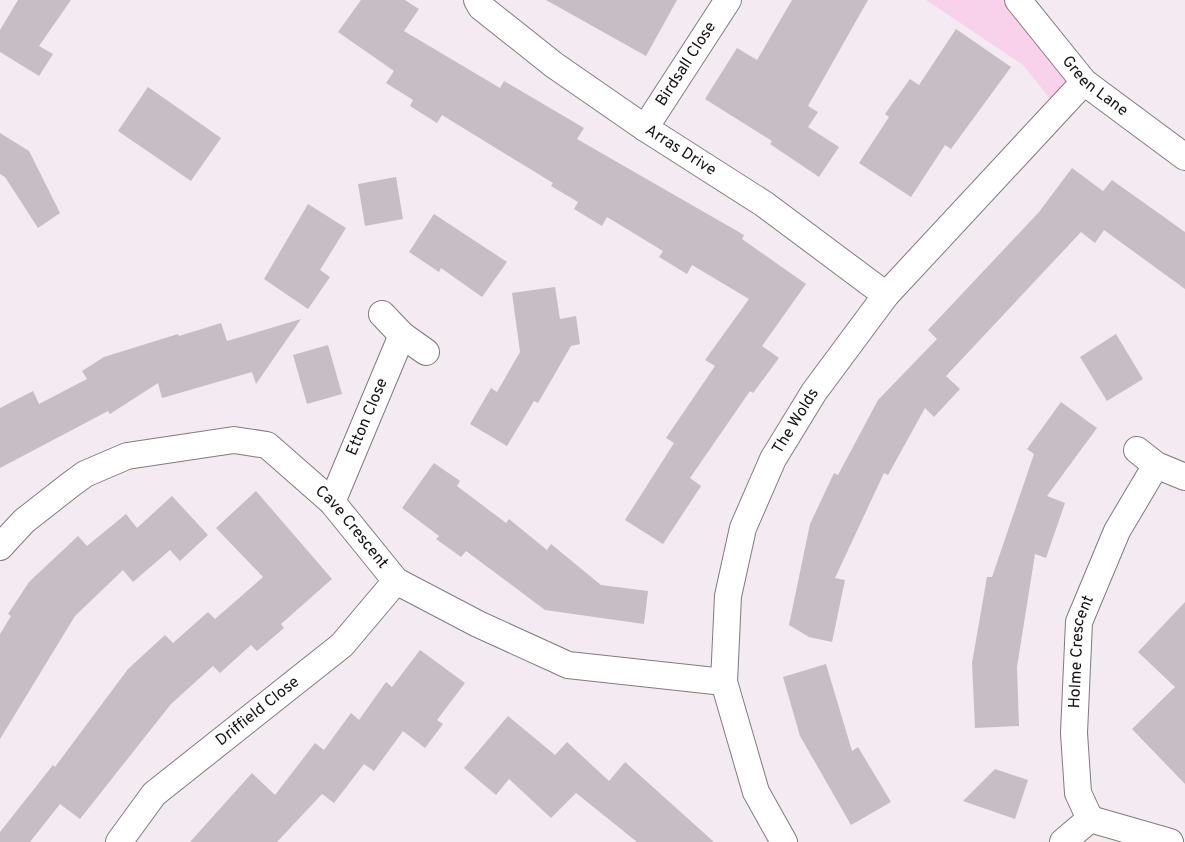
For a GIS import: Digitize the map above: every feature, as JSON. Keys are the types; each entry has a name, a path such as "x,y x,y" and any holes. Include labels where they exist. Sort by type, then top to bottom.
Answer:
{"street":[{"name":"Arras Drive","path":"477,0 481,7 554,65 645,128 764,204 886,295"},
{"name":"Birdsall Close","path":"645,128 728,0"},
{"name":"Green Lane","path":"1018,0 1084,82 1185,157"},
{"name":"The Wolds","path":"784,842 756,792 724,682 728,596 743,528 773,459 814,392 886,295 1084,82"},
{"path":"382,314 402,334 426,352"},
{"name":"Etton Close","path":"332,502 402,334"},
{"name":"Cave Crescent","path":"0,547 24,520 85,474 127,456 234,440 267,445 332,502 396,581 478,624 568,665 724,682"},
{"name":"Holme Crescent","path":"1090,819 1078,793 1074,733 1079,622 1147,458 1185,477"},
{"name":"Driffield Close","path":"119,842 154,794 342,645 396,581"},
{"path":"1064,842 1090,819 1170,842"}],"shaded area":[{"path":"926,0 1018,0 1084,82 1059,110 1023,65"}],"building":[{"path":"18,0 71,0 39,46 53,54 39,76 0,52 0,30"},
{"path":"361,0 405,0 419,9 404,31 500,88 504,81 584,128 577,139 744,235 742,239 806,284 762,346 779,358 753,393 750,391 690,478 701,486 663,544 625,520 674,443 666,438 715,366 705,360 749,299 692,265 687,274 659,257 663,251 607,217 602,226 574,209 578,202 551,186 553,183 442,115 437,123 410,106 413,100 386,83 394,71 338,32"},
{"path":"546,0 677,0 646,56"},
{"path":"792,0 868,0 808,106 818,112 808,127 839,147 819,177 770,144 772,141 705,99 737,48 757,60"},
{"path":"956,29 1011,67 951,149 945,145 911,197 859,163 889,117 885,114 910,79 919,85"},
{"path":"148,87 221,138 191,181 118,131"},
{"path":"0,133 29,151 60,213 38,228 5,177 0,174"},
{"path":"1072,168 1103,191 1112,180 1185,232 1185,289 1104,230 1095,243 1081,232 946,376 960,389 934,417 925,408 888,475 884,473 835,578 845,580 832,642 809,637 789,625 810,524 834,473 838,475 878,400 937,339 928,330 1039,212"},
{"path":"396,177 403,219 365,226 358,184"},
{"path":"308,204 346,228 320,270 330,277 308,309 264,279"},
{"path":"434,214 507,262 482,297 441,268 439,272 409,252"},
{"path":"555,287 560,319 576,316 580,344 571,346 538,403 534,401 507,446 470,424 491,388 497,392 520,352 512,293"},
{"path":"301,319 256,384 252,372 162,398 158,383 110,414 108,411 0,468 0,408 33,391 39,404 87,379 82,371 104,357 178,334 179,336 221,323 227,341"},
{"path":"1116,334 1143,379 1107,401 1080,357"},
{"path":"328,345 342,394 307,404 293,355"},
{"path":"1061,402 1097,428 1047,496 1065,503 1046,558 1035,554 1017,667 1019,726 975,728 972,663 987,577 992,577 1034,454 1027,449"},
{"path":"434,463 460,481 457,486 506,523 509,519 547,550 551,544 601,585 648,591 644,624 545,610 466,551 461,557 436,539 439,536 402,508"},
{"path":"256,491 332,579 281,624 284,628 257,651 251,645 220,673 213,666 171,704 80,819 60,804 30,842 0,842 0,832 53,765 55,767 128,669 165,635 173,643 208,612 215,619 263,577 216,528"},
{"path":"172,496 208,535 180,561 170,550 133,582 123,570 75,616 0,739 0,634 11,616 8,614 29,582 78,536 87,546 126,514 137,528"},
{"path":"1185,602 1185,784 1132,729 1175,687 1138,652"},
{"path":"420,650 465,683 437,720 443,724 425,748 403,731 374,771 364,764 334,803 322,794 277,842 190,842 252,773 275,795 315,743 324,750 351,713 359,720 386,682 392,687"},
{"path":"826,664 852,751 858,747 891,802 851,825 800,736 783,677"},
{"path":"508,716 555,755 567,742 609,781 625,762 714,842 637,842 576,793 551,818 509,779 496,795 464,768"},
{"path":"995,769 1028,780 1015,819 963,801"}]}
